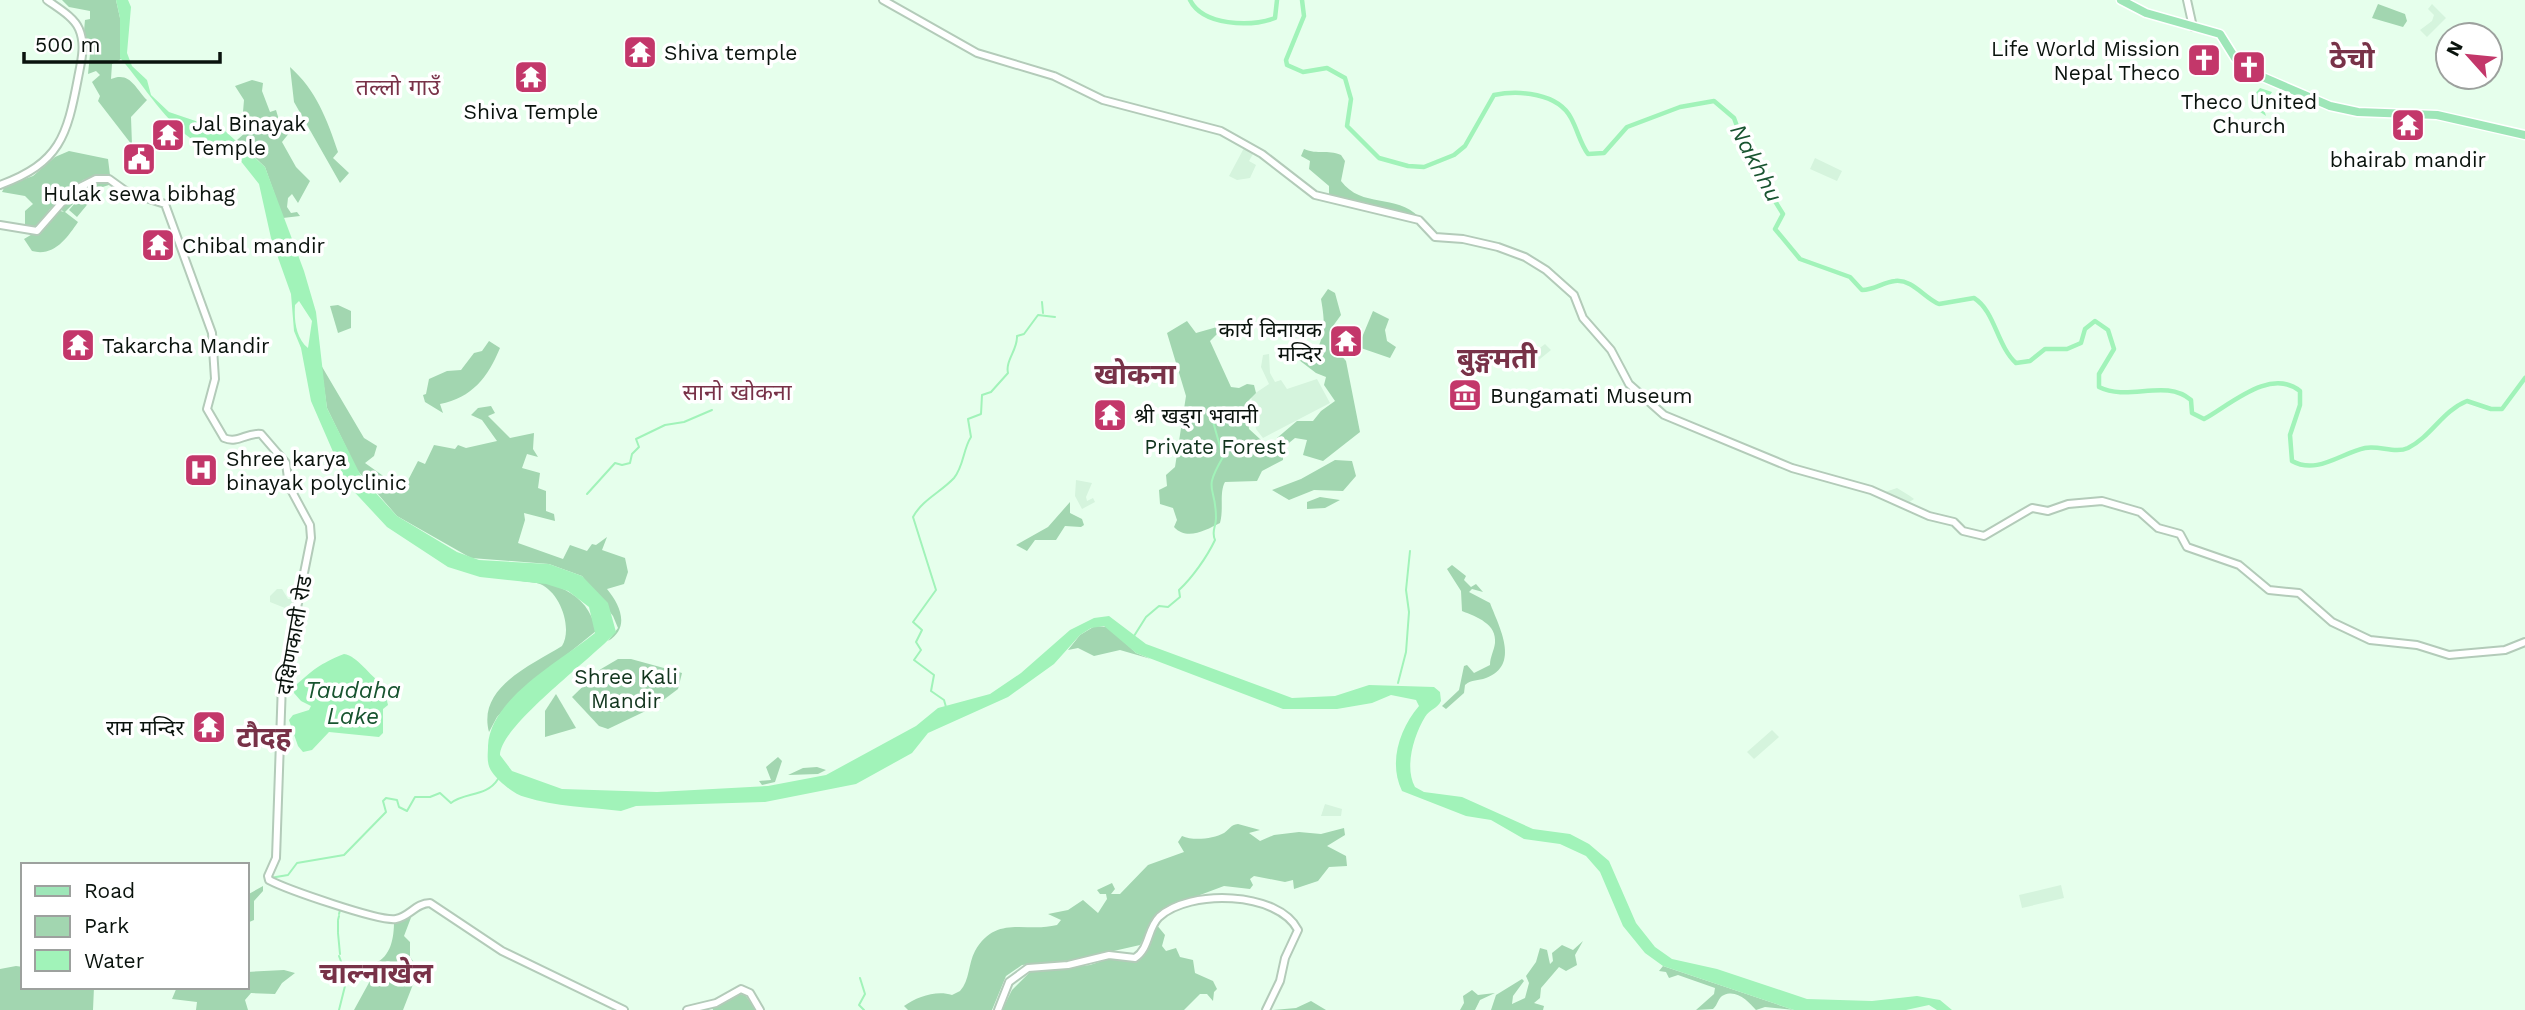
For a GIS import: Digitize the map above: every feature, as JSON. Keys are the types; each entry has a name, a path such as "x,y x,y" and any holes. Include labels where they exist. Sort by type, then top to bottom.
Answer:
{"main road":[{"path":"0,185 41,165 57,145 70,121 83,45 73,20 47,0"},
{"path":"883,0 977,53 1054,76 1103,100 1233,136 1315,195 1408,216 1426,226 1432,235 1492,246 1531,260 1574,295 1583,318 1611,350 1629,384 1664,415 1791,468 1880,494 1929,516 1954,522 1963,531 1984,536 2032,509 2044,512 2068,504 2102,501 2142,513 2158,528 2180,534 2187,547 2239,565 2270,590 2299,593 2332,622 2370,640 2417,645 2449,655 2505,650 2525,642"},
{"path":"2121,0 2146,13 2223,36 2235,58 2251,72 2330,106 2358,112 2436,115 2525,135"},
{"path":"2187,0 2193,27"},
{"name":"दक्षिणकाली रोड","path":"0,225 37,231 72,191 89,181 109,179 127,192 165,204 187,258 212,333 215,379 208,401 209,413 224,438 236,440 258,433 286,463 289,486 312,533 282,682 276,858 268,877 304,894 389,920 405,916 426,902 502,951 624,1010"},
{"path":"998,1010 1009,982 1028,968 1076,964 1109,955 1135,958 1147,943 1152,926 1164,912 1182,904 1226,897 1264,905 1292,921 1298,930 1285,958 1280,981 1266,1010"},
{"path":"687,1010 716,1003 740,989 749,992 761,1010"}],"shaded area":[{"path":"2432,4 2446,18 2443,21 2434,21 2434,30 2427,37 2420,30 2432,21 2434,15 2428,9"},
{"path":"697,41 708,58 695,62 687,50"},
{"path":"1244,148 1253,154 1249,161 1256,165 1250,178 1237,180 1229,176"},
{"path":"1815,158 1842,171 1837,181 1810,169"},
{"path":"1545,344 1551,350 1535,363 1522,349 1528,346 1532,354"},
{"path":"1269,354 1270,373 1275,382 1281,380 1287,389 1317,379 1330,403 1263,438 1256,429 1251,396 1269,384 1261,367 1263,355"},
{"path":"1076,480 1092,483 1086,497 1087,501 1093,498 1095,502 1082,509 1075,496"},
{"path":"1897,488 1914,499 1905,505 1882,493"},
{"path":"277,589 282,589 288,599 298,598 295,612 270,602 270,596"},
{"path":"1772,730 1779,737 1754,759 1747,752"},
{"path":"1325,804 1342,809 1341,816 1321,816"},
{"path":"2061,885 2064,898 2022,908 2019,895"}],"green space":[{"path":"62,0 116,0 120,18 121,59 112,64 111,79 128,79 147,100 131,117 132,145 98,101 100,96 92,82 100,75 96,71 88,74 90,54 84,33 85,20 90,19 90,11 69,7"},
{"path":"2378,4 2405,14 2407,21 2403,27 2372,18"},
{"path":"290,67 314,95 325,117 338,152 333,158 349,173 340,183 294,102"},
{"path":"252,80 263,83 262,91 270,112 276,110 279,120 290,132 282,142 296,167 310,181 298,203 292,194 288,198 287,207 291,213 297,212 300,216 283,218 265,167 237,140 245,133 252,135 259,127 243,112 244,100 235,86"},
{"path":"1304,149 1341,155 1345,161 1341,181 1349,190 1400,205 1419,217 1356,204 1329,195 1329,186 1309,169 1310,161 1301,156"},
{"path":"69,151 108,159 110,175 83,180 49,210 35,230 28,230 25,226 25,211 33,204 25,196 2,192 5,186 33,176 55,157"},
{"path":"103,178 112,184 84,193 91,200 77,217 69,210 82,195 65,212 78,222 64,240 53,249 32,251 24,239 46,226 57,210 64,212 59,208 72,193"},
{"path":"1328,289 1335,293 1341,315 1333,326 1340,354 1346,361 1360,432 1323,461 1303,455 1307,440 1295,438 1284,447 1277,438 1297,421 1313,421 1335,401 1324,385 1326,377 1299,360 1314,355 1321,341 1324,322 1321,299"},
{"path":"338,305 351,311 351,328 338,333 330,306"},
{"path":"1373,311 1389,319 1385,330 1387,341 1396,347 1390,358 1358,347"},
{"name":"Private Forest","path":"1187,321 1196,333 1217,327 1217,334 1210,341 1231,387 1254,385 1256,393 1246,403 1249,429 1273,451 1283,449 1283,460 1262,471 1257,481 1225,482 1220,523 1191,534 1174,527 1177,520 1173,508 1160,504 1159,490 1167,486 1166,475 1175,467 1186,396 1167,333"},
{"path":"489,341 500,348 477,385 461,397 440,404 443,413 425,402 423,395 426,394 429,379 447,371 461,370 474,353 482,351"},
{"path":"321,365 364,438 377,446 374,456 365,463 403,490 418,461 425,464 434,445 455,449 458,445 466,448 497,441 482,420 471,415 478,408 491,406 495,413 488,416 510,438 534,433 533,449 538,457 527,454 522,468 540,473 538,488 546,491 546,511 554,514 555,521 524,513 525,520 518,543 563,559 570,545 587,551 592,544 596,545 607,537 602,550 625,558 628,572 624,584 607,589 621,616 619,630 615,636 608,641 618,628 613,616 582,576 549,564 471,558 397,516 357,470 327,408"},
{"path":"1335,460 1352,461 1356,476 1343,491 1314,490 1289,500 1272,490 1301,479"},
{"path":"1320,497 1340,500 1325,508 1307,509 1307,502"},
{"path":"1070,502 1070,513 1082,519 1084,525 1065,526 1056,540 1035,540 1027,551 1016,545 1048,527"},
{"path":"1452,565 1466,576 1464,580 1471,587 1476,584 1483,592 1472,589 1469,592 1490,603 1502,634 1505,655 1497,672 1465,685 1464,693 1446,709 1442,706 1459,690 1464,666 1467,665 1474,673 1490,665 1495,643 1495,636 1489,626 1462,611 1461,591 1447,569"},
{"path":"513,578 541,582 566,590 585,606 596,631 517,695 497,717 489,732 487,716 491,702 499,690 510,679 562,646 565,638 563,611 547,588"},
{"path":"1095,626 1108,627 1136,653 1151,659 1120,650 1094,656 1078,648 1068,650 1080,635"},
{"name":"Shree Kali Mandir","path":"618,659 631,659 682,673 678,689 654,707 608,729 599,726 572,697 601,669"},
{"path":"556,694 576,728 545,737 545,711"},
{"path":"778,757 782,761 775,782 762,785 759,781 771,780 766,767"},
{"path":"817,767 826,770 818,774 788,775 803,768"},
{"path":"1238,824 1260,830 1249,833 1260,841 1274,835 1299,832 1321,834 1344,828 1345,835 1327,846 1346,856 1347,866 1329,867 1318,881 1294,889 1293,880 1285,882 1254,876 1250,879 1253,885 1250,889 1224,886 1168,907 1152,923 1140,945 1074,960 1022,965 1006,976 992,1010 908,1010 904,1006 927,995 952,995 960,991 966,982 975,951 992,932 1012,927 1057,925 1061,920 1048,914 1068,910 1083,900 1098,913 1107,899 1106,894 1100,894 1097,890 1112,883 1115,889 1111,894 1120,894 1148,865 1184,852 1178,842 1182,836 1209,838"},
{"path":"263,886 263,891 254,901 254,920 248,923 248,894"},
{"path":"412,915 404,936 410,942 410,957 419,969 403,1010 354,1010 371,979 375,963 388,951 394,922"},
{"path":"1156,924 1165,935 1162,946 1166,951 1176,948 1180,957 1193,960 1195,973 1213,981 1217,989 1213,1001 1207,994 1200,994 1184,1010 1002,1010 1012,990 1030,972 1090,965 1111,958 1141,959"},
{"path":"1583,941 1575,955 1577,965 1566,971 1559,967 1541,988 1540,998 1534,1003 1544,1006 1543,1010 1491,1010 1496,995 1522,979 1524,981 1513,996 1512,1004 1525,998 1529,983 1526,976 1536,962 1540,948 1547,950 1550,964 1553,961 1552,953 1562,945 1573,950"},
{"path":"1663,966 1794,1010 1765,1007 1756,1010 1742,997 1729,994 1720,997 1713,1009 1696,1010 1714,994 1715,988 1678,975 1669,978 1666,972 1659,971"},
{"path":"21,967 21,989 94,989 93,1010 0,1010 0,969"},
{"path":"284,970 295,973 282,983 275,994 251,993 245,1000 248,1010 196,1010 197,1002 172,999 176,989 248,989 248,972"},
{"path":"1472,990 1478,995 1495,993 1480,1000 1475,1010 1460,1010 1464,1003 1463,996"},
{"path":"736,993 745,995 757,1010 713,1010 712,1007"},
{"path":"1311,1001 1326,1010 1273,1010 1296,1008"}],"water":[{"path":"116,0 128,0 131,7 127,53 132,66 147,80 151,95 169,112 225,131 265,167 304,271 316,312 327,408 362,478 397,516 457,552 479,560 549,564 582,576 608,603 616,632 549,692 504,742 500,755 512,771 562,789 657,792 768,786 826,775 916,726 938,708 990,694 1021,673 1070,630 1094,618 1109,616 1146,644 1292,698 1335,696 1369,685 1434,687 1440,692 1441,701 1425,717 1417,733 1410,761 1415,787 1424,792 1462,797 1533,829 1570,834 1589,844 1609,861 1636,923 1655,947 1672,959 1717,969 1807,999 1872,1001 1917,996 1940,1000 1952,1010 1937,1010 1929,1005 1906,1010 1794,1010 1663,966 1645,953 1623,926 1600,872 1586,856 1560,844 1524,839 1491,820 1466,816 1402,791 1396,757 1406,724 1419,706 1416,700 1391,695 1372,703 1337,709 1283,709 1136,653 1104,626 1091,628 1080,635 1054,664 1008,697 928,733 912,753 856,784 765,802 636,806 621,811 548,803 516,793 499,780 489,766 488,746 492,729 501,712 530,682 595,633 589,607 568,591 546,584 480,577 448,567 387,527 347,484 311,401 301,348 294,331 291,294 271,238 259,184 232,150 214,149 197,142 168,118 120,58 120,18","holes":["299,301 312,321 308,348 298,334 295,305"]},
{"path":"2260,88 2272,92 2263,106 2266,116 2253,107 2254,95"},
{"name":"Taudaha Lake","path":"344,654 354,658 383,684 388,705 383,709 383,733 379,737 329,732 312,750 303,752 298,746 289,720 293,715 309,710 311,706 301,701 294,693 295,686 317,668"}],"waterway":[{"name":"Nakhhu","path":"1190,0 1196,9 1205,15 1241,23 1275,18 1277,0"},
{"name":"Nakhhu","path":"1302,0 1304,16 1286,60 1287,65 1303,72 1327,68 1345,78 1351,99 1347,126 1379,158 1408,166 1424,167 1454,155 1465,146 1494,95 1526,93 1557,103 1571,118 1588,154 1604,153 1627,127 1680,107 1714,101 1734,118 1749,159 1783,214 1775,229 1800,259 1850,277 1862,290 1901,281 1939,304 1974,298 1987,311 2004,348 2016,363 2030,361 2045,349 2067,349 2081,343 2085,329 2095,321 2108,330 2114,349 2099,374 2099,387 2110,391 2158,390 2181,394 2191,400 2192,413 2204,419 2250,391 2276,383 2288,385 2300,391 2300,405 2290,435 2292,461 2301,465 2329,462 2365,448 2403,450 2424,437 2458,405 2467,401 2491,409 2502,409 2525,378"},
{"path":"1042,302 1043,313"},
{"path":"946,707 944,700 931,691 934,675 914,660 921,650 916,642 922,630 913,622 936,590 913,517 921,506 957,473 971,437 968,419 981,414 982,395 991,392 1008,373 1008,364 1016,346 1017,336 1024,334 1038,315 1055,317"},
{"path":"587,494 615,463 630,463 632,454 639,447 636,439 665,425 684,422 712,410"},
{"path":"1134,636 1146,617 1159,606 1168,607 1180,597 1179,590 1199,567 1215,540 1212,483 1223,457 1212,418"},
{"path":"1398,683 1406,652 1409,612 1406,590 1410,551"},
{"path":"270,878 288,875 297,863 344,855 386,812 383,801 386,798 397,800 399,807 407,811 415,797 430,797 440,793 451,803 488,789 498,779"},
{"path":"339,914 340,910"},
{"path":"338,920 339,916"},
{"path":"338,921 338,932"},
{"path":"338,933 340,954"},
{"path":"339,956 346,975"},
{"path":"339,1010 347,978"},
{"path":"860,978 865,994 859,1005 864,1010"}],"place":[{"name":"Shiva temple","path":"640,52"},
{"name":"Life World Mission Nepal Theco","path":"2204,60"},
{"name":"Theco United Church","path":"2249,67"},
{"name":"Shiva Temple","path":"531,77"},
{"name":"bhairab mandir","path":"2408,125"},
{"name":"Jal Binayak Temple","path":"168,135"},
{"name":"Hulak sewa bibhag","path":"139,159"},
{"name":"Chibal mandir","path":"158,245"},
{"name":"कार्य विनायक मन्दिर","path":"1346,341"},
{"name":"Takarcha Mandir","path":"78,345"},
{"name":"Bungamati Museum","path":"1465,395"},
{"name":"श्री खड्ग भवानी","path":"1110,415"},
{"name":"Shree karya binayak polyclinic","path":"201,470"},
{"name":"राम मन्दिर","path":"209,727"}],"district":[{"name":"ठेचो","path":"2352,58"},
{"name":"तल्लो गाउँ","path":"398,87"},
{"name":"बुङ्गमती","path":"1497,358"},
{"name":"खोकना","path":"1135,374"},
{"name":"सानो खोकना","path":"737,392"},
{"name":"टौदह","path":"264,737"},
{"name":"चाल्नाखेल","path":"376,973"}]}
